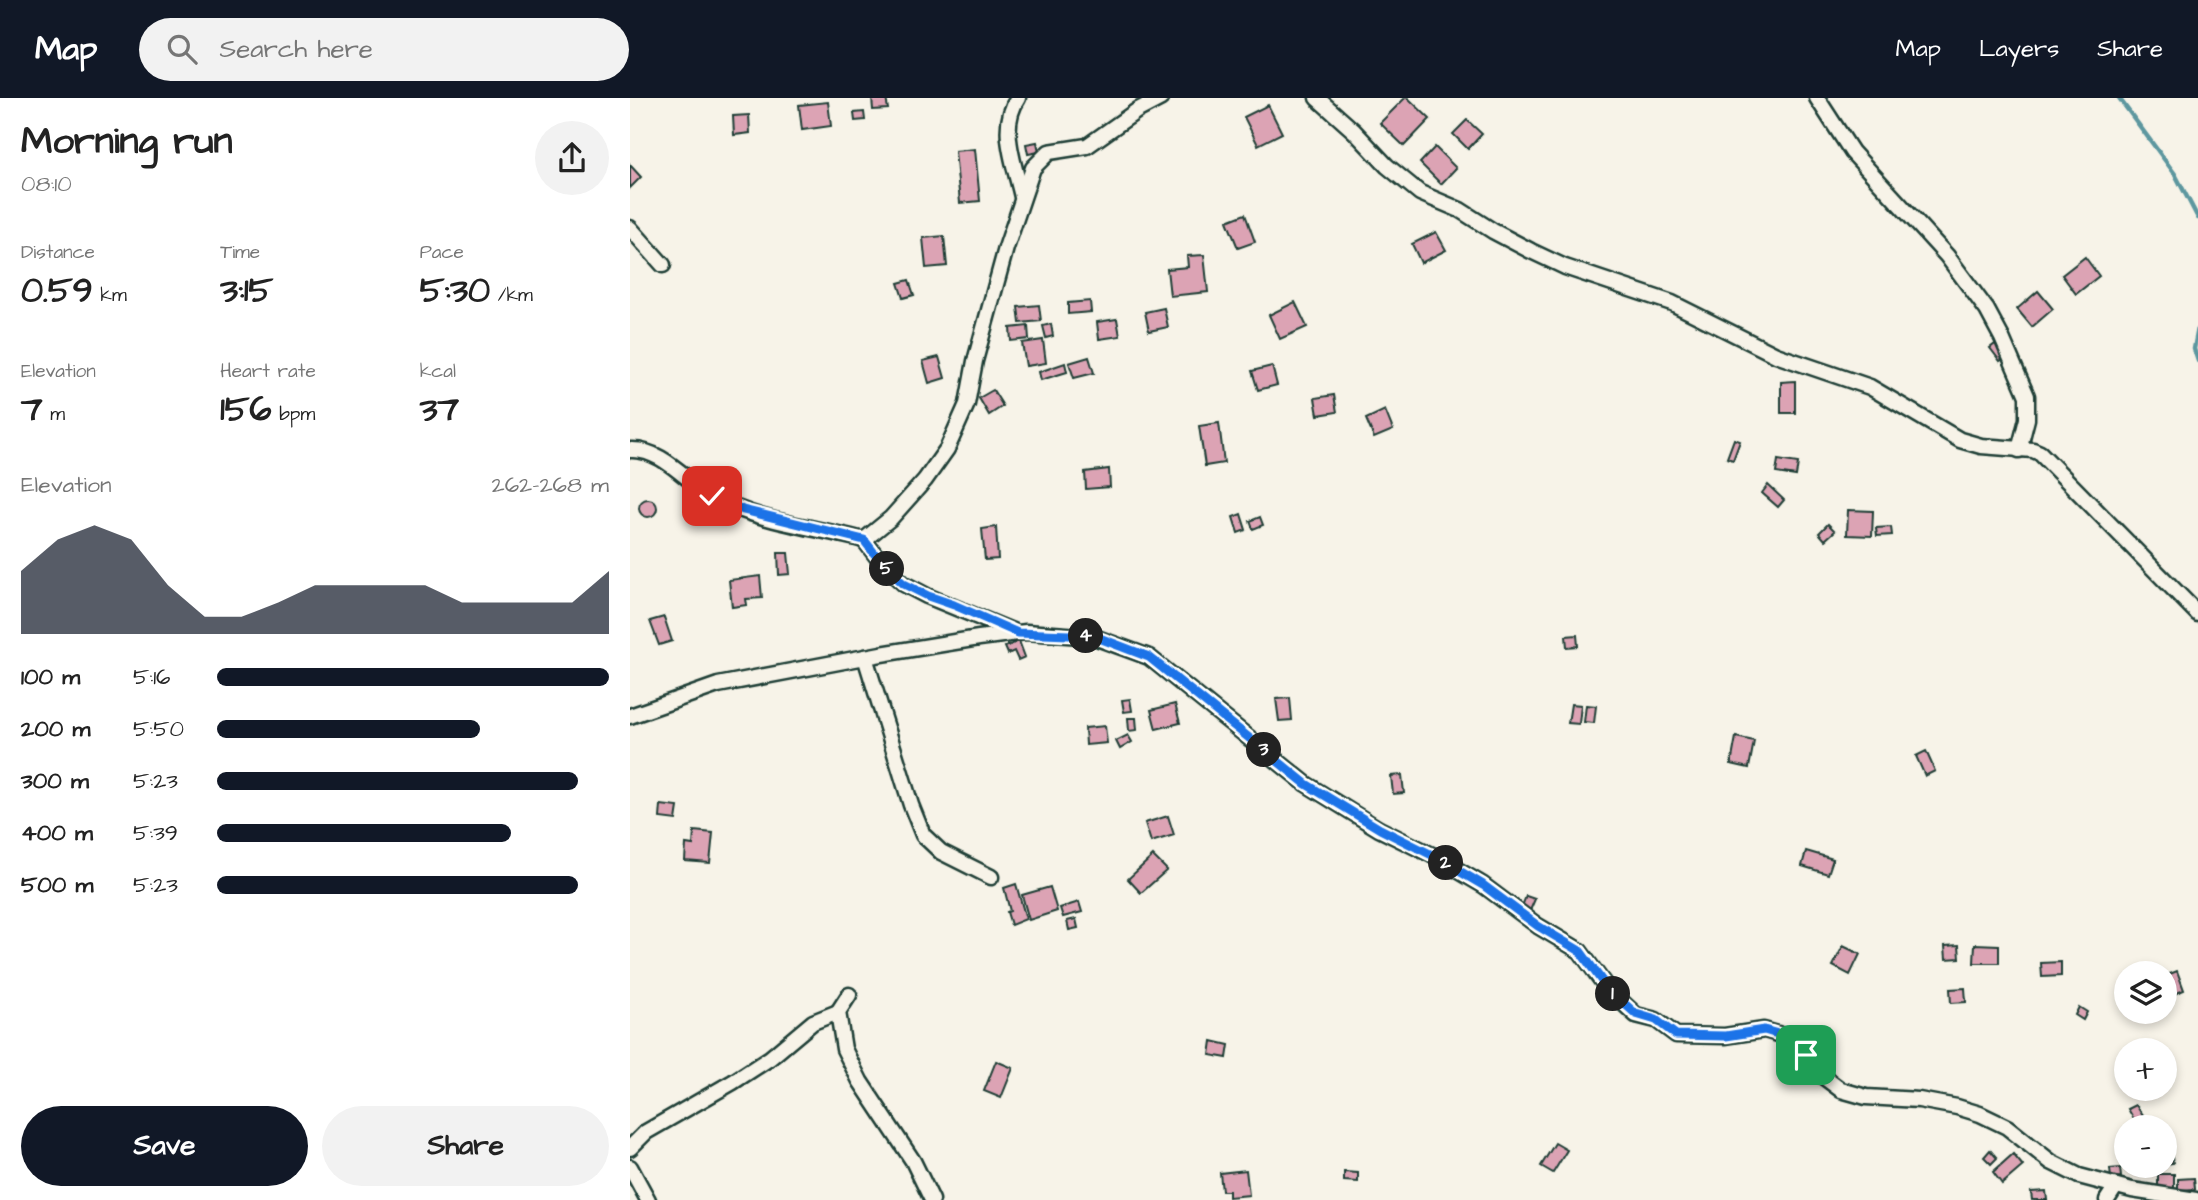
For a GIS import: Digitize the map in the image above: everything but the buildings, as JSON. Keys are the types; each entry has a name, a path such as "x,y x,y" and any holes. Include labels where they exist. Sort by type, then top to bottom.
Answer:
{"street":[{"path":"1018,98 1011,108 1007,134 1023,197"},
{"path":"864,540 891,518 925,480 947,449 967,404 975,361 1033,168 1049,152 1087,146 1138,110 1161,98"},
{"path":"1317,98 1354,131 1387,166 1420,193 1460,210 1493,232 1531,251 1564,267 1672,303 1776,355 1870,387 1960,440 1981,446 2033,450 2045,456 2198,614"},
{"path":"1817,98 1852,152 1947,256 1987,310 2027,396 2027,419 2019,450"},
{"path":"630,228 663,265"},
{"path":"630,450 639,449 659,457 712,496 743,510 864,540 884,566 904,584 1018,633"},
{"path":"630,716 718,685 865,657 1018,633 1094,636 1149,657 1306,784 1380,829 1483,885 1538,926 1580,951 1607,988 1636,1014 1656,1020 1676,1035 1726,1036 1764,1030 1788,1037 1821,1075 1841,1090 1867,1097 1919,1100 1980,1114 2007,1127 2051,1162 2079,1176 2116,1186 2196,1200"},
{"path":"865,657 911,805 923,835 941,852 991,877"},
{"path":"630,1147 646,1132 770,1058 813,1022 838,1012 849,995"},
{"path":"838,1012 844,1049 913,1161 932,1200"},
{"path":"630,1167 648,1200"},
{"path":"2107,1200 2116,1186"}],"waterway":[{"path":"2119,98 2175,174 2198,218"},
{"path":"2198,328 2194,349 2198,361"}],"route":[{"path":"712,496 743,510 864,540 884,566 904,584 1018,633 1094,636 1149,657 1306,784 1380,829 1483,885 1538,926 1580,951 1607,988 1636,1014 1656,1020 1676,1035 1726,1036 1764,1030 1788,1037 1806,1055"}]}
